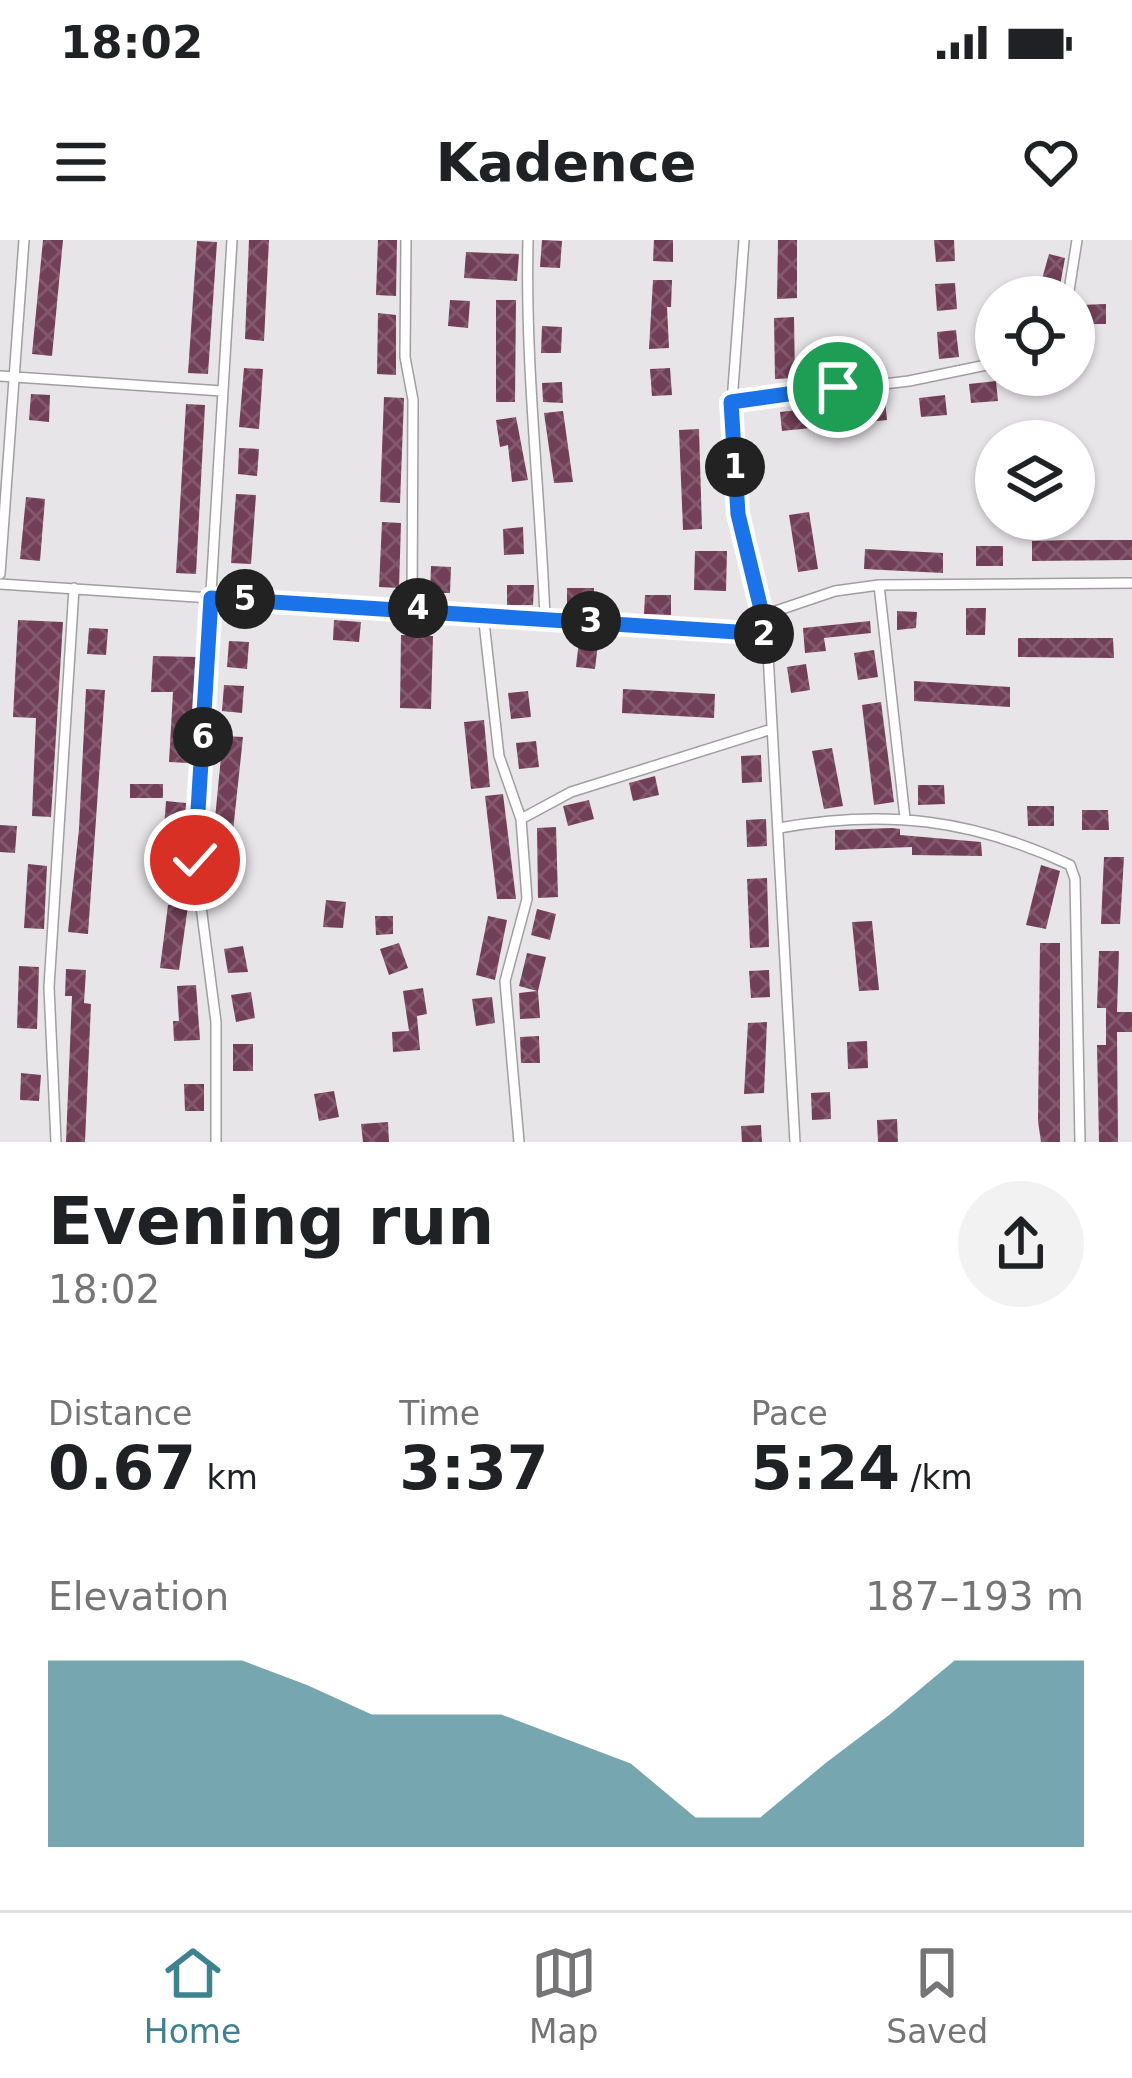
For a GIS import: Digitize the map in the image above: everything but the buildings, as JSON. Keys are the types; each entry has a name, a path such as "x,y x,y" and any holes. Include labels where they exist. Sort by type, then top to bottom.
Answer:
{"street":[{"path":"0,574 24,240"},
{"path":"217,1142 216,1022 195,860 232,240"},
{"path":"406,240 405,358 413,400 412,607"},
{"path":"528,240 527,394 538,440 545,618"},
{"path":"744,240 731,402 738,514 767,634 795,1142"},
{"path":"1071,276 1077,240"},
{"path":"731,402 909,381 975,367"},
{"path":"0,376 222,392"},
{"path":"764,615 835,592 879,585 1132,583"},
{"path":"0,584 412,607 767,634"},
{"path":"879,585 905,818"},
{"path":"56,1142 50,987 74,588"},
{"path":"483,613 499,756 521,819 527,899 505,981 519,1142"},
{"path":"521,819 571,793 772,729"},
{"path":"779,828 905,818 1009,836 1070,865 1075,879 1080,1142"}],"route":[{"path":"195,860 211,598 412,607 767,634 738,514 731,402 838,387"}]}
